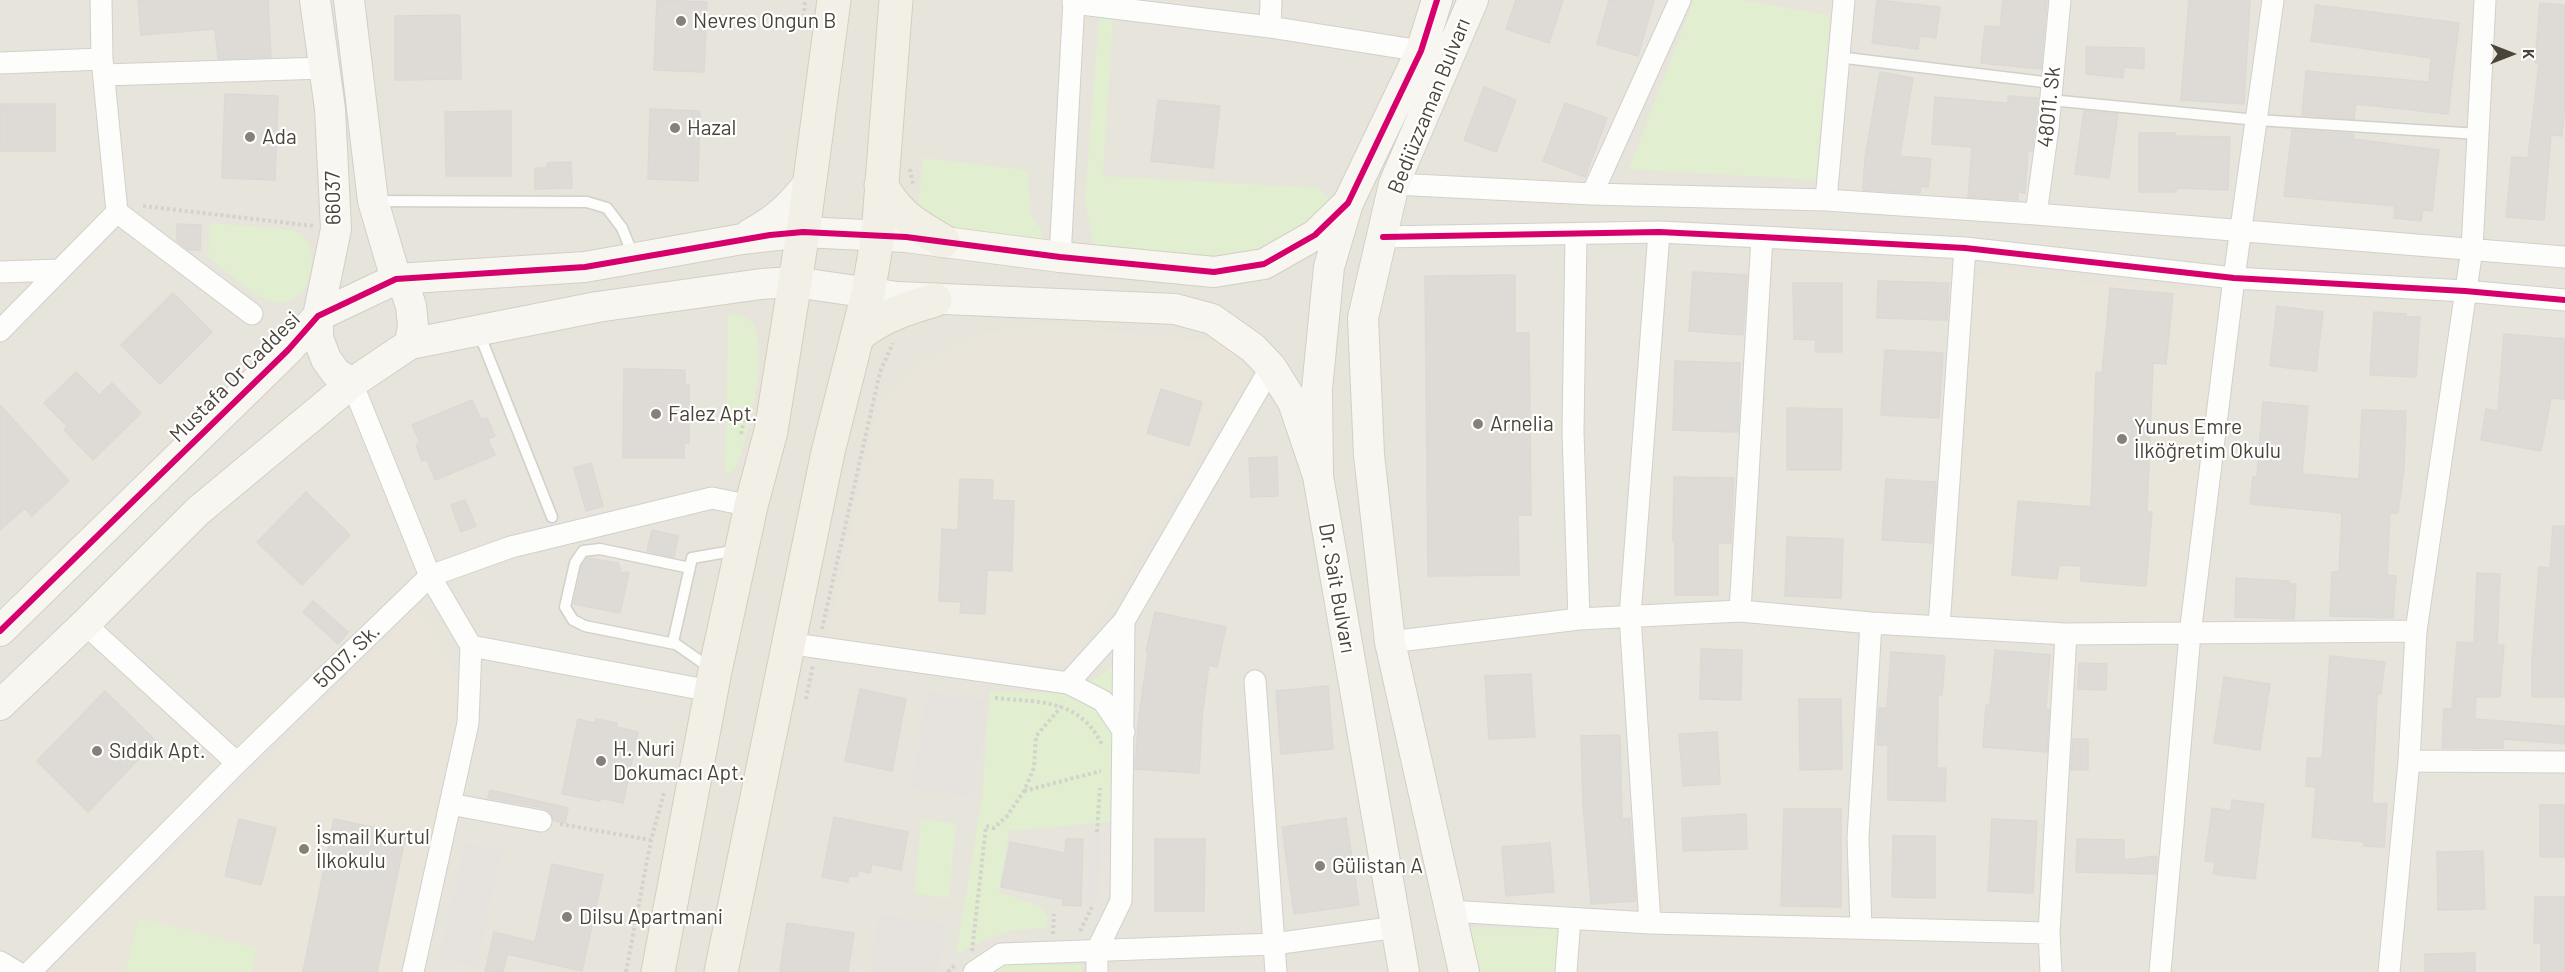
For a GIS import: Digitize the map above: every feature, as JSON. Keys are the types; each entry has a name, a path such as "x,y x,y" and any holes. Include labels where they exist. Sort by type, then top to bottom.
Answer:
{"main road":[{"path":"658,972 713,681 751,506 771,431 803,232 834,0"},
{"path":"721,972 828,452 860,334 868,293 878,235 896,0"},
{"path":"881,185 893,206 942,241"},
{"path":"860,334 873,323 897,312 935,300"}],"street":[{"name":"66037","path":"315,0 330,109 336,229 318,316 318,338 326,359 336,373 352,383"},
{"name":"66037","path":"349,0 373,201 396,279 406,291 411,306 413,326 410,344"},
{"path":"1270,27 1271,0"},
{"name":"Bediüzzaman Bulvarı","path":"1348,203 1421,51 1437,0"},
{"name":"Bediüzzaman Bulvarı","path":"1364,318 1394,184 1473,0"},
{"path":"1592,194 1680,0"},
{"path":"1826,200 1844,0"},
{"name":"48011. Sk","path":"2036,214 2060,0"},
{"path":"2160,972 2190,634 2234,278 2273,0"},
{"path":"2389,972 2409,761 2416,631 2472,249 2479,134 2479,0"},
{"path":"1060,257 1074,1 1270,27 1421,51"},
{"path":"97,2 116,208 252,314"},
{"path":"0,63 103,67 324,68"},
{"path":"742,239 774,221 791,206 808,184"},
{"path":"1394,184 1592,194 1826,200 2036,214 2565,257"},
{"name":"Mustafa Or Caddesi","path":"0,632 288,350 318,316 396,279 585,267 742,239 803,232 878,235 942,241 1060,257 1214,272 1264,264 1315,235 1348,203"},
{"name":"Dr. Sait Bulvarı","path":"1348,203 1329,267 1317,389 1318,476 1404,972"},
{"path":"0,331 116,208"},
{"path":"1383,237 1659,232 1762,237 1965,248 2234,278 2465,291 2565,300"},
{"path":"1650,923 1630,616 1659,232"},
{"path":"1576,234 1573,432 1579,619"},
{"path":"1740,611 1762,237"},
{"path":"1939,627 1965,248"},
{"path":"0,272 60,270"},
{"path":"0,705 198,511 352,383 410,344 597,307 735,287 794,282 935,300 1174,309 1212,319 1253,348 1271,367 1293,402 1318,476"},
{"path":"735,287 760,294 776,304 789,322"},
{"name":"Dr. Sait Bulvarı","path":"1364,318 1369,455 1390,642 1464,972"},
{"path":"1068,683 1124,621 1271,367"},
{"path":"352,383 430,576 471,646 468,723 413,972"},
{"name":"5007. Sk.","path":"30,972 237,763 430,576 511,548 712,498 751,506"},
{"path":"1390,642 1579,619 1740,611 1871,623 2066,634 2416,631"},
{"path":"1097,972 1097,950 1121,901 1124,621"},
{"path":"1861,928 1858,838 1871,623"},
{"path":"85,624 237,763"},
{"path":"2051,972 2049,933 2066,634"},
{"path":"787,643 1068,683 1103,701 1124,732"},
{"path":"471,646 713,681"},
{"path":"1255,681 1276,972"},
{"path":"2409,761 2565,762"},
{"path":"450,804 541,821"},
{"path":"1449,911 1650,923 2049,933"},
{"path":"1566,972 1570,919"},
{"path":"973,963 1001,954 1274,944 1397,927"},
{"path":"0,962 17,972"}],"lane":[{"path":"1838,57 2051,91 2257,120 2479,134"},
{"path":"373,201 587,202 607,208 622,228 634,258"},
{"path":"478,330 552,516"},
{"path":"675,644 585,626 573,620 565,607 575,563 584,550 600,549 690,568"},
{"path":"713,681 673,642 692,558 742,549"}],"path":[{"path":"116,208 336,229"},
{"path":"995,698 1062,706 1088,724 1103,747 1102,754"},
{"path":"973,963 986,826 994,828 1007,816 1023,791 1034,768 1036,736 1062,706"},
{"path":"1097,832 1102,761"},
{"path":"1023,791 1101,771"},
{"path":"541,821 651,840"},
{"path":"1073,937 1081,930 1092,907"}],"shaded area":[{"path":"0,0 2565,0 2565,972 0,972"},
{"path":"1972,277 2221,290 2183,607 2171,622 1954,616"},
{"path":"1041,324 1218,342 1255,366 1071,665 827,643 880,397 916,366 979,334"},
{"name":"İsmail Kurtul İlkokulu","path":"417,610 430,622 448,658 459,691 457,728 402,972 58,972 58,969"},
{"path":"927,691 989,701 972,798 911,788"},
{"path":"1090,832 1102,832 1098,906 1086,905"},
{"path":"465,843 502,851 477,967 439,959"},
{"path":"879,914 945,923 938,972 870,972"}],"green space":[{"path":"1694,0 1742,0 1830,15 1816,180 1629,169"},
{"path":"1099,18 1113,18 1103,176 1319,188 1332,204 1282,243 1264,253 1247,258 1204,261 1094,248 1085,200"},
{"path":"923,158 1027,170 1031,215 1043,232 1042,243 968,234 918,208"},
{"path":"210,223 294,230 309,244 312,258 309,279 298,296 281,303 269,301 238,281 208,257"},
{"path":"728,315 742,315 754,324 759,349 759,364 752,413 739,460 734,471 725,474"},
{"path":"1113,666 1114,700 1090,682"},
{"path":"990,691 1069,694 1095,706 1117,739 1111,822 1009,831 999,892 1040,906 1048,916 1047,928 1013,930 984,940 956,954 982,797"},
{"path":"921,820 956,823 949,898 915,894"},
{"path":"139,918 257,948 251,972 125,972"},
{"path":"1471,928 1561,929 1558,972 1478,972"},
{"path":"1004,965 1082,965 1082,972 992,972"}],"building":[{"path":"138,0 268,0 271,57 218,59 215,29 141,35"},
{"name":"Nevres Ongun B","path":"657,0 707,2 704,72 654,70"},
{"path":"1516,0 1563,0 1549,43 1506,29"},
{"path":"1609,0 1654,0 1638,56 1597,44"},
{"path":"1877,0 1940,7 1936,38 1920,36 1918,49 1872,43"},
{"path":"2003,0 2047,0 2041,69 1981,63 1985,26 2000,27"},
{"path":"2189,0 2250,0 2244,104 2181,100"},
{"path":"2540,3 2565,5 2565,102 2562,136 2551,135 2544,220 2506,217 2512,157 2528,158 2539,63 2535,63"},
{"path":"2316,5 2459,23 2448,114 2356,104 2354,119 2302,115 2306,71 2429,82 2431,58 2311,41"},
{"path":"460,15 461,79 395,80 395,16"},
{"path":"2086,47 2144,48 2144,69 2124,67 2123,78 2086,74"},
{"path":"1880,72 1913,78 1900,156 1931,159 1928,187 1921,186 1920,193 1863,190 1865,158"},
{"path":"1484,87 1516,100 1496,152 1464,140"},
{"name":"Ada","path":"225,94 278,96 275,180 222,178"},
{"path":"2008,96 2038,98 2032,151 2028,150 2025,193 2018,192 2018,200 1968,197 1972,147 1932,144 1935,97 2008,103"},
{"path":"1158,100 1220,106 1213,168 1151,161"},
{"path":"1565,103 1607,118 1585,177 1543,161"},
{"path":"0,104 55,104 55,151 0,151"},
{"name":"Hazal","path":"650,109 700,111 698,181 648,179"},
{"path":"511,111 511,176 446,176 445,112"},
{"path":"2084,111 2118,114 2109,178 2075,174"},
{"path":"2292,130 2353,134 2353,139 2439,150 2432,211 2423,210 2421,221 2394,218 2395,206 2284,196"},
{"path":"2139,133 2230,137 2228,190 2176,188 2176,192 2139,192"},
{"path":"571,162 572,188 535,189 535,168 547,168 547,163"},
{"path":"177,224 201,225 200,250 188,250 177,241"},
{"path":"1693,272 1747,275 1743,335 1689,331"},
{"name":"Arnelia","path":"1515,275 1515,333 1529,333 1531,515 1518,515 1519,575 1428,576 1425,276"},
{"path":"1878,281 1949,283 1947,320 1877,318"},
{"path":"1793,283 1842,283 1842,352 1815,352 1816,340 1794,339"},
{"path":"2110,288 2173,294 2166,364 2153,363 2147,512 2152,512 2146,586 2081,581 2081,566 2059,565 2057,579 2012,575 2018,501 2091,507 2096,372 2102,373"},
{"path":"173,293 212,332 160,384 121,345"},
{"path":"2277,306 2323,312 2316,371 2270,366"},
{"path":"2374,312 2420,317 2416,377 2370,375"},
{"path":"2504,334 2565,339 2565,399 2551,398 2541,451 2481,440 2486,409 2498,411"},
{"path":"1885,350 1943,353 1939,418 1881,415"},
{"path":"1675,361 1740,363 1738,432 1673,430"},
{"name":"Falez Apt.","path":"624,369 685,370 685,385 689,385 689,443 684,443 684,458 623,458"},
{"path":"76,372 99,395 112,383 141,413 93,460 64,430 67,426 44,403"},
{"path":"1161,389 1202,402 1189,446 1147,433"},
{"path":"472,400 481,420 487,418 495,436 488,439 495,455 435,480 427,459 422,461 416,445 420,443 412,425"},
{"path":"2263,402 2308,406 2302,474 2359,479 2362,410 2406,411 2404,468 2398,513 2390,513 2387,575 2396,576 2393,618 2330,616 2332,572 2339,572 2342,513 2250,504 2253,477 2257,477"},
{"path":"0,405 69,481 32,516 25,508 0,530"},
{"path":"1787,408 1842,409 1841,470 1787,470"},
{"path":"1277,457 1278,496 1251,497 1249,458"},
{"path":"591,463 603,506 586,511 574,468"},
{"path":"1674,477 1734,478 1731,543 1718,543 1718,595 1675,595"},
{"path":"960,479 993,480 992,500 1014,501 1012,571 987,570 985,614 960,613 961,602 939,601 942,529 958,530"},
{"path":"1886,479 1936,482 1932,543 1882,540"},
{"path":"306,492 350,535 302,585 257,542"},
{"path":"465,500 476,526 461,532 451,505"},
{"path":"2553,526 2565,526 2565,697 2532,697 2532,659 2539,567 2550,568"},
{"path":"652,530 678,536 674,557 647,551"},
{"path":"1787,537 1843,539 1841,598 1785,596"},
{"path":"587,558 618,563 621,573 629,572 620,613 574,604 582,566"},
{"path":"2477,573 2500,574 2497,645 2504,645 2500,697 2476,697 2475,719 2565,726 2565,744 2503,739 2503,748 2442,748 2444,709 2452,709 2457,642 2474,643"},
{"path":"2236,578 2289,581 2289,584 2296,584 2294,619 2235,617"},
{"path":"313,601 348,632 338,644 303,612"},
{"path":"1155,612 1226,627 1217,667 1209,665 1202,716 1199,773 1135,769 1138,725 1148,652 1146,652"},
{"path":"1701,649 1742,650 1741,700 1700,699"},
{"path":"1995,650 2050,655 2046,709 2049,710 2047,752 1983,747 1986,705 1990,705"},
{"path":"1891,652 1945,656 1942,695 1938,695 1937,768 1946,768 1945,801 1888,800 1888,745 1877,745 1879,708 1887,708"},
{"path":"2330,656 2385,662 2381,694 2377,694 2372,803 2387,804 2384,847 2364,846 2364,842 2312,837 2316,787 2306,786 2307,758 2322,758"},
{"path":"2079,663 2107,664 2106,690 2078,689"},
{"path":"1531,674 1535,737 1489,739 1485,676"},
{"path":"2224,677 2270,684 2260,750 2214,743"},
{"path":"1328,686 1333,749 1281,754 1276,691"},
{"path":"860,689 906,699 892,771 845,761"},
{"name":"Sıddık Apt.","path":"105,691 156,741 88,812 37,761"},
{"path":"1799,699 1841,699 1842,769 1800,770"},
{"name":"H. Nuri Dokumacı Apt.","path":"578,719 595,723 596,719 617,723 616,727 638,732 623,803 562,794"},
{"path":"1717,732 1720,784 1683,786 1679,734"},
{"path":"1620,735 1622,819 1630,818 1636,901 1591,904 1583,804 1581,736"},
{"path":"2073,739 2088,739 2088,770 2071,770"},
{"path":"490,790 568,808 565,823 553,820 550,812 543,808 488,798"},
{"path":"2232,800 2264,804 2255,879 2213,874 2215,862 2205,861 2212,808 2231,811"},
{"path":"2540,805 2565,805 2565,857 2540,857"},
{"path":"1784,809 1841,809 1841,907 1781,906"},
{"path":"1746,814 1747,849 1683,851 1682,818"},
{"path":"834,817 908,832 901,870 872,864 870,873 859,871 857,877 849,876 848,882 822,877"},
{"name":"Gülistan A","path":"1346,818 1359,905 1294,914 1282,827"},
{"path":"239,819 276,828 261,885 225,876"},
{"path":"334,819 406,834 377,972 303,972"},
{"path":"1992,819 2037,821 2033,893 1988,891"},
{"path":"1893,836 1935,836 1935,898 1892,897"},
{"path":"1066,839 1083,839 1081,906 1063,905 1063,899 1001,887 1010,842 1065,853"},
{"path":"1155,839 1205,839 1204,911 1155,911"},
{"path":"2077,839 2124,840 2124,860 2157,856 2156,874 2076,872"},
{"path":"1550,843 1554,892 1506,896 1502,847"},
{"path":"2483,851 2485,909 2438,910 2437,852"},
{"name":"Dilsu Apartmani","path":"552,864 603,875 582,971 507,954 503,972 485,972 494,932 535,942"},
{"path":"2535,897 2565,897 2565,972 2541,972 2541,943 2534,943"},
{"path":"787,923 854,933 848,972 780,972"},
{"path":"2475,953 2475,972 2425,972 2425,954"}],"cycle path":[{"path":"0,631 288,350 318,316 396,279 585,267 770,235 803,232 906,237 1060,257 1214,272 1264,264 1315,235 1348,203 1421,51 1437,0"},
{"path":"1383,237 1659,232 1762,237 1965,248 2234,278 2465,291 2565,300"}],"place":[{"name":"Nevres Ongun B","path":"681,21"},
{"name":"Hazal","path":"675,128"},
{"name":"Ada","path":"250,137"},
{"name":"Falez Apt.","path":"656,414"},
{"name":"Arnelia","path":"1478,424"},
{"name":"Yunus Emre İlköğretim Okulu","path":"2122,439"},
{"name":"Sıddık Apt.","path":"97,751"},
{"name":"H. Nuri Dokumacı Apt.","path":"601,761"},
{"name":"İsmail Kurtul İlkokulu","path":"304,849"},
{"name":"Gülistan A","path":"1320,866"},
{"name":"Dilsu Apartmani","path":"567,917"}]}
